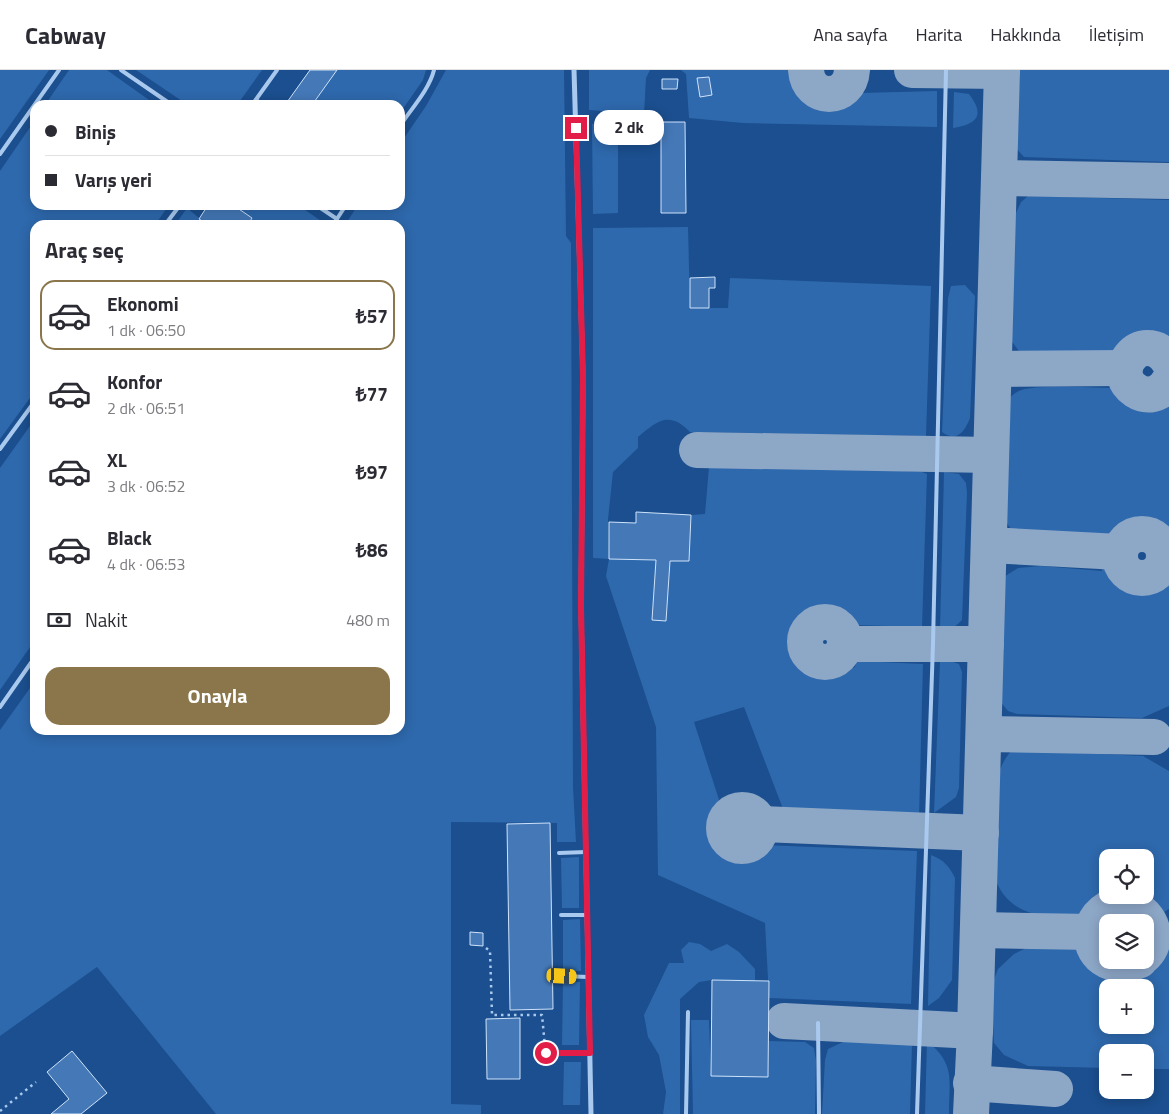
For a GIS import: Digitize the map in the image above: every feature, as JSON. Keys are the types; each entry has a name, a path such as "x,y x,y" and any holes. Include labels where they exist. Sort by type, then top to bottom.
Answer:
{"street":[{"path":"574,70 583,377 581,607 591,1114"}],"lane":[{"path":"39,100 60,70"},
{"path":"121,70 165,100"},
{"path":"256,100 278,70"},
{"path":"405,118 425,88 434,70"},
{"path":"917,1114 933,644 946,70"},
{"path":"0,154 30,112"},
{"path":"324,210 337,219 343,210"},
{"path":"0,449 30,409"},
{"path":"0,707 30,664"},
{"path":"559,853 586,852"},
{"path":"561,915 587,915"},
{"path":"562,976 588,977"},
{"path":"686,1114 688,1012"},
{"path":"818,1023 819,1114"},
{"path":"546,1053 590,1053"}],"path":[{"path":"486,948 490,951 492,1014 542,1015 546,1053"},
{"path":"0,1111 36,1082"}],"shaded area":[{"path":"0,70 49,70 0,139"},
{"path":"69,70 107,70 149,100 48,100"},
{"path":"136,70 262,70 241,100 181,100"},
{"path":"337,70 426,70 423,80 405,106 405,100 316,100"},
{"path":"446,70 564,70 566,236 571,243 573,787 576,842 557,842 557,823 451,822 451,1104 481,1105 481,1114 216,1114 97,967 0,1036 0,730 30,688 30,735 405,735 405,220 348,220 355,210 405,210 405,137 426,106"},
{"path":"589,70 650,70 646,78 644,114 589,110"},
{"path":"681,70 795,70 796,86 803,97 824,107 843,104 859,93 937,91 937,127 743,123 689,118 686,74"},
{"path":"1016,70 1169,70 1169,162 1024,157 1012,144"},
{"path":"954,92 969,94 974,101 978,113 973,121 968,124 953,128"},
{"path":"592,124 618,124 618,213 593,214"},
{"path":"30,127 30,210 166,210 158,220 30,220 30,398 0,439 0,171"},
{"path":"1028,196 1169,200 1169,345 1159,340 1137,342 1112,361 1110,352 1019,351 1010,339 1012,222 1021,202"},
{"path":"186,210 189,210 199,218 205,210 305,210 320,220 179,220"},
{"path":"688,227 690,308 728,308 730,278 931,286 926,436 690,432 676,421 663,420 651,426 638,437 638,448 613,472 608,519 609,559 593,558 593,228"},
{"path":"965,285 975,296 970,418 960,434 952,436 942,432 948,298 951,286"},
{"path":"1112,384 1131,402 1142,407 1155,406 1169,398 1169,534 1152,524 1145,523 1132,524 1104,543 1103,537 1013,531 1004,520 1006,403 1014,394 1026,389 1050,387 1111,388"},
{"path":"30,426 30,647 0,690 0,468"},
{"path":"709,467 904,471 927,474 922,627 855,625 843,614 817,612 806,620 798,631 793,631 792,647 797,648 802,659 811,668 829,673 836,672 847,665 854,668 858,661 923,664 919,818 785,814 744,707 694,722 722,809 715,822 715,833 721,844 731,852 737,855 749,854 762,845 917,851 911,1004 769,998 765,923 658,875 656,727 606,576 609,559 656,560 652,619 666,620 670,561 689,561 691,515 705,514"},
{"path":"944,472 959,474 966,483 967,493 962,620 952,628 940,629"},
{"path":"1102,565 1120,581 1139,590 1152,588 1169,576 1169,706 1142,718 1017,714 1008,711 999,700 1002,578 1018,568 1041,566 1102,571"},
{"path":"940,661 950,661 959,664 962,672 959,788 956,797 934,813"},
{"path":"1012,750 1143,756 1169,771 1169,909 1158,916 1148,904 1154,904 1154,849 1099,849 1099,904 1101,904 1090,918 1060,918 1031,913 1019,908 1008,899 999,888 991,860 996,790 1001,766"},
{"path":"931,855 946,864 955,878 952,980 939,998 928,1006"},
{"path":"579,857 579,908 562,908 561,858"},
{"path":"580,919 581,971 563,971 563,920"},
{"path":"689,942 700,944 711,951 727,944 739,952 755,969 755,981 712,980 699,982 680,999 680,1114 663,1114 666,1092 659,1055 648,1037 644,1015 669,963 684,963 681,950"},
{"path":"1038,942 1087,944 1099,960 1099,969 1113,969 1131,973 1145,971 1154,969 1161,943 1169,944 1169,1069 1154,1069 1154,1044 1099,1044 1099,1068 1028,1066 1004,1055 994,1043 991,987 998,969 1014,954"},
{"path":"563,982 580,982 579,1045 562,1045"},
{"path":"691,1020 709,1020 711,1076 768,1077 769,1041 805,1042 814,1048 816,1061 815,1114 693,1114"},
{"path":"901,1039 912,1044 910,1114 822,1114 825,1060 828,1049 843,1042"},
{"path":"927,1041 943,1057 947,1066 950,1082 949,1114 925,1114"},
{"path":"564,1062 581,1062 580,1105 563,1105"}],"building":[{"path":"310,70 337,70 316,100 289,100"},
{"path":"709,77 712,95 700,97 697,78"},
{"path":"662,79 678,79 677,89 662,89"},
{"path":"661,122 685,122 686,213 661,213"},
{"path":"205,210 240,210 252,218 251,220 199,219"},
{"path":"715,277 715,288 709,288 709,308 690,308 690,278"},
{"path":"636,512 691,515 689,561 670,561 666,621 652,620 656,560 609,559 609,522 636,523"},
{"path":"550,823 553,1009 510,1010 507,824"},
{"path":"470,932 483,933 483,946 470,945"},
{"path":"712,980 769,981 768,1077 711,1076"},
{"path":"520,1018 520,1079 487,1079 486,1019"},
{"path":"72,1051 107,1093 81,1114 51,1114 69,1099 47,1072"}],"taxiway":[{"path":"806,70 808,80 814,88 829,94 844,88 850,80 852,70"},
{"path":"912,70 1002,71"},
{"path":"971,1114 975,1031 1002,70"},
{"path":"999,178 1169,181"},
{"path":"1169,362 1157,350 1147,348 1135,352 1125,367 1125,376 1129,384 1135,390 1144,394 1153,394 1162,390 1169,381"},
{"path":"994,369 1125,368"},
{"path":"697,450 991,455"},
{"path":"1146,534 1158,540 1163,547 1164,556 1163,565 1158,572 1151,577 1138,578 1130,575 1123,568 1120,552 1123,544 1130,537 1146,534"},
{"path":"989,545 1119,552"},
{"path":"829,622 836,625 842,631 845,642 844,650 836,659 829,662 821,662 814,659 806,650 805,638 808,631 817,623 829,622"},
{"path":"846,644 986,644"},
{"path":"984,734 1154,737"},
{"path":"742,810 755,815 760,828 755,841 742,846 729,841 724,828 729,815 742,810"},
{"path":"760,824 981,833"},
{"path":"1101,914 1114,906 1126,905 1136,908 1143,914"},
{"path":"1099,917 1092,932 1093,942 1099,954"},
{"path":"978,930 1092,932"},
{"path":"784,1021 975,1031"},
{"path":"971,1083 1055,1089"}],"route":[{"path":"546,1053 590,1053 581,607 583,377 576,128"}]}
